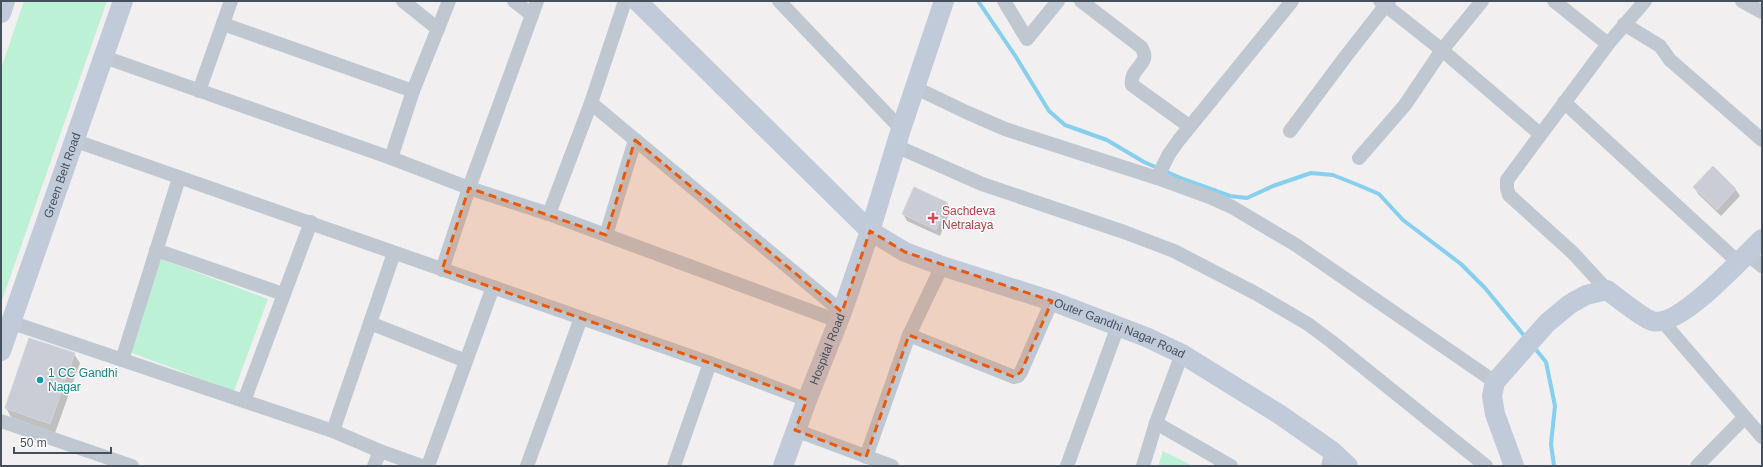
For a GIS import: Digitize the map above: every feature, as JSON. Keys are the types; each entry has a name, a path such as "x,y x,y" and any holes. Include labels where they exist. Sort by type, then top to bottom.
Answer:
{"street":[{"path":"1,13 5,1"},
{"name":"Green Belt Road","path":"1,351 73,140 123,1"},
{"path":"199,91 232,1"},
{"path":"402,1 438,29"},
{"path":"391,158 413,91 449,1"},
{"path":"514,1 532,15"},
{"path":"442,270 469,188 537,1"},
{"path":"549,214 591,103 625,1"},
{"name":"Outer Gandhi Nagar Road","path":"637,1 870,231 906,252 942,266 1052,301 1118,326 1182,354 1279,414 1330,459 1348,466"},
{"path":"778,1 898,138 982,184 1174,251 1255,293 1308,324 1486,466"},
{"name":"Hospital Road","path":"783,466 795,430 840,316 870,231 898,138 944,1"},
{"path":"1004,1 1027,39 1058,1"},
{"path":"1081,1 1141,47 1145,52 1146,57 1132,75 1132,85 1189,126"},
{"path":"1159,175 1168,154 1189,126 1292,1"},
{"path":"1359,158 1405,104 1442,50 1482,1"},
{"path":"1645,1 1608,44 1507,180 1509,195 1573,253 1607,290 1651,321 1663,322 1679,315 1694,303 1762,239"},
{"path":"1742,1 1762,12"},
{"path":"1290,131 1384,2 1540,134"},
{"path":"1563,4 1608,44"},
{"path":"223,24 413,91"},
{"path":"1624,24 1660,46 1670,60 1762,140"},
{"path":"104,56 391,158 469,188 549,214 840,316"},
{"path":"916,88 966,112 1005,128 1159,175 1212,198 1273,230 1495,382"},
{"path":"1564,102 1742,258 1762,266"},
{"path":"591,103 840,316"},
{"path":"73,140 179,178 311,222 442,270 493,286 710,363 807,400"},
{"path":"606,235 635,140"},
{"path":"122,360 179,178"},
{"path":"244,401 311,222"},
{"path":"156,250 283,294"},
{"path":"333,432 394,253"},
{"path":"866,457 909,335 942,266"},
{"path":"428,466 493,286"},
{"path":"1514,466 1495,414 1492,396 1495,382 1547,323 1570,304 1586,296 1607,290"},
{"path":"909,335 1014,377 1021,372 1052,301"},
{"path":"529,466 581,318"},
{"path":"10,322 333,432 422,466"},
{"path":"1663,322 1744,418 1762,437"},
{"path":"370,324 466,361"},
{"path":"1067,466 1118,326"},
{"path":"1143,466 1156,423 1182,354"},
{"path":"674,466 710,363"},
{"path":"1697,466 1744,418"},
{"path":"1,421 132,466"},
{"path":"1156,423 1230,466"},
{"path":"795,430 892,466"},
{"path":"374,466 380,451"}],"highlighted area":[{"path":"635,140 842,312 870,231 905,252 1052,301 1021,372 1014,377 909,335 866,457 795,430 807,400 710,363 442,270 469,188 606,235"}],"green space":[{"path":"24,1 107,1 1,303 1,69"},
{"path":"161,259 268,299 234,391 127,351"},
{"path":"1163,451 1193,466 1158,466"}],"building":[{"path":"1713,166 1736,189 1717,210 1693,187"},
{"path":"914,187 948,203 936,230 902,214"},
{"name":"1 CC Gandhi Nagar","path":"29,338 75,353 50,424 5,408"}],"waterway":[{"path":"978,1 1016,57 1049,111 1065,125 1107,140 1144,162 1183,179 1230,196 1247,198 1273,186 1311,173 1333,175 1379,194 1403,220 1461,264 1485,288 1526,338"},
{"path":"1533,346 1546,362 1555,406 1551,444 1554,466"}],"place":[{"name":"Sachdeva Netralaya","path":"933,218"},
{"name":"1 CC Gandhi Nagar","path":"40,380"}]}
